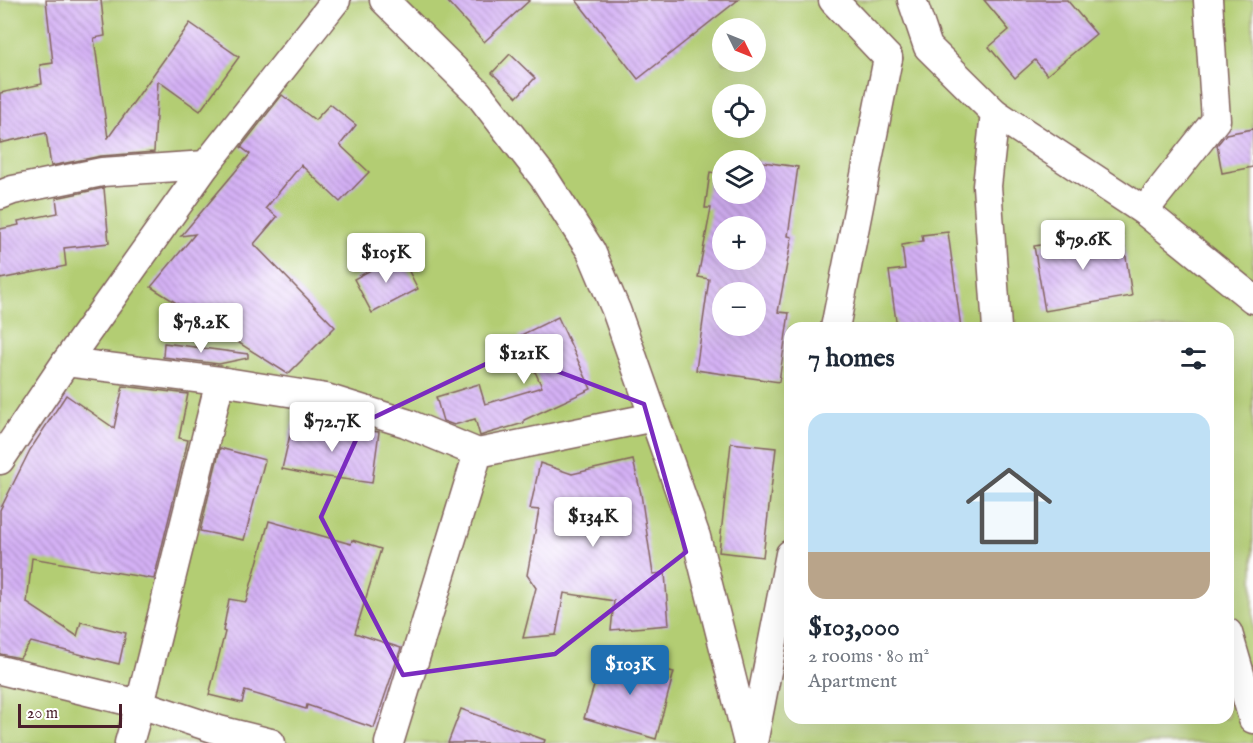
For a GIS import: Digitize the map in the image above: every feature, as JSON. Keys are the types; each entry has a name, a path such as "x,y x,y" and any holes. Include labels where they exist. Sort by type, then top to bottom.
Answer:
{"street":[{"path":"0,460 66,362 206,165 336,0"},
{"path":"384,0 478,93 544,178 591,251 616,310 696,537 748,743"},
{"path":"833,0 888,58"},
{"path":"912,0 928,47 995,113 1242,278 1253,299"},
{"path":"1144,211 1216,120 1208,0"},
{"path":"888,58 928,47"},
{"path":"836,322 888,58"},
{"path":"995,113 987,186 997,322"},
{"path":"0,195 13,190 102,172 206,165"},
{"path":"66,362 220,381 326,398 406,423 478,453 654,417"},
{"path":"129,743 220,381"},
{"path":"389,743 478,453"},
{"path":"753,743 784,585"},
{"path":"1234,654 1253,719"},
{"path":"0,670 140,704 219,730 271,743"}],"highlighted area":[{"path":"509,353 644,404 686,552 555,654 403,675 321,517 364,422"}],"green space":[{"path":"0,0 1253,0 1253,743 0,743"}],"building":[{"path":"46,0 101,0 105,36 94,38 108,138 190,23 239,57 200,111 158,81 154,152 101,156 51,166 46,133 0,143 0,93 42,84 40,65 53,63"},
{"path":"446,0 530,0 484,42"},
{"path":"576,0 738,0 715,18 712,18 712,21 638,79"},
{"path":"984,0 1067,0 1096,34 1047,75 1035,60 1015,78 989,47 1009,30"},
{"path":"510,54 535,78 517,97 492,73"},
{"path":"282,95 315,120 330,104 356,125 340,145 369,172 340,202 301,165 266,208 277,217 254,244 335,327 288,374 151,287 195,234 181,236 250,154 241,147"},
{"path":"1253,129 1253,167 1222,173 1217,145 1226,134"},
{"path":"766,162 798,167 788,236 792,237 778,312 789,313 788,322 784,322 784,348 779,382 696,370 709,279 698,277 711,208 705,208 710,172 712,172 712,204 766,204"},
{"path":"104,188 109,243 64,248 66,266 0,279 0,229 19,225 18,221 58,213 56,198"},
{"path":"1122,231 1132,296 1045,311 1034,246"},
{"path":"948,232 960,322 896,322 889,271 905,269 902,245 923,241 922,235"},
{"path":"400,254 418,289 372,313 354,279"},
{"path":"558,317 591,389 524,420 524,423 480,436 475,419 454,425 443,421 436,397 479,384 485,404 542,387 519,336"},
{"path":"164,343 248,354 248,358 219,364 163,357"},
{"path":"123,386 188,394 179,438 188,440 154,579 32,558 27,603 77,636 81,622 126,633 119,664 31,642 20,658 0,654 0,510 30,450 66,395 114,428"},
{"path":"293,422 346,433 346,428 379,432 372,483 321,477 282,469"},
{"path":"731,443 776,448 763,557 719,552"},
{"path":"220,448 265,460 244,540 200,531"},
{"path":"633,460 641,494 653,574 665,573 669,625 611,630 614,601 564,593 556,635 523,638 536,588 527,575 539,510 530,509 540,463 572,474"},
{"path":"269,521 351,544 352,540 381,549 355,633 401,648 374,728 307,705 306,709 245,691 242,703 209,695 225,632 223,631 229,599 246,602"},
{"path":"604,654 674,672 656,739 584,718"},
{"path":"461,709 545,740 544,743 448,743"}]}
